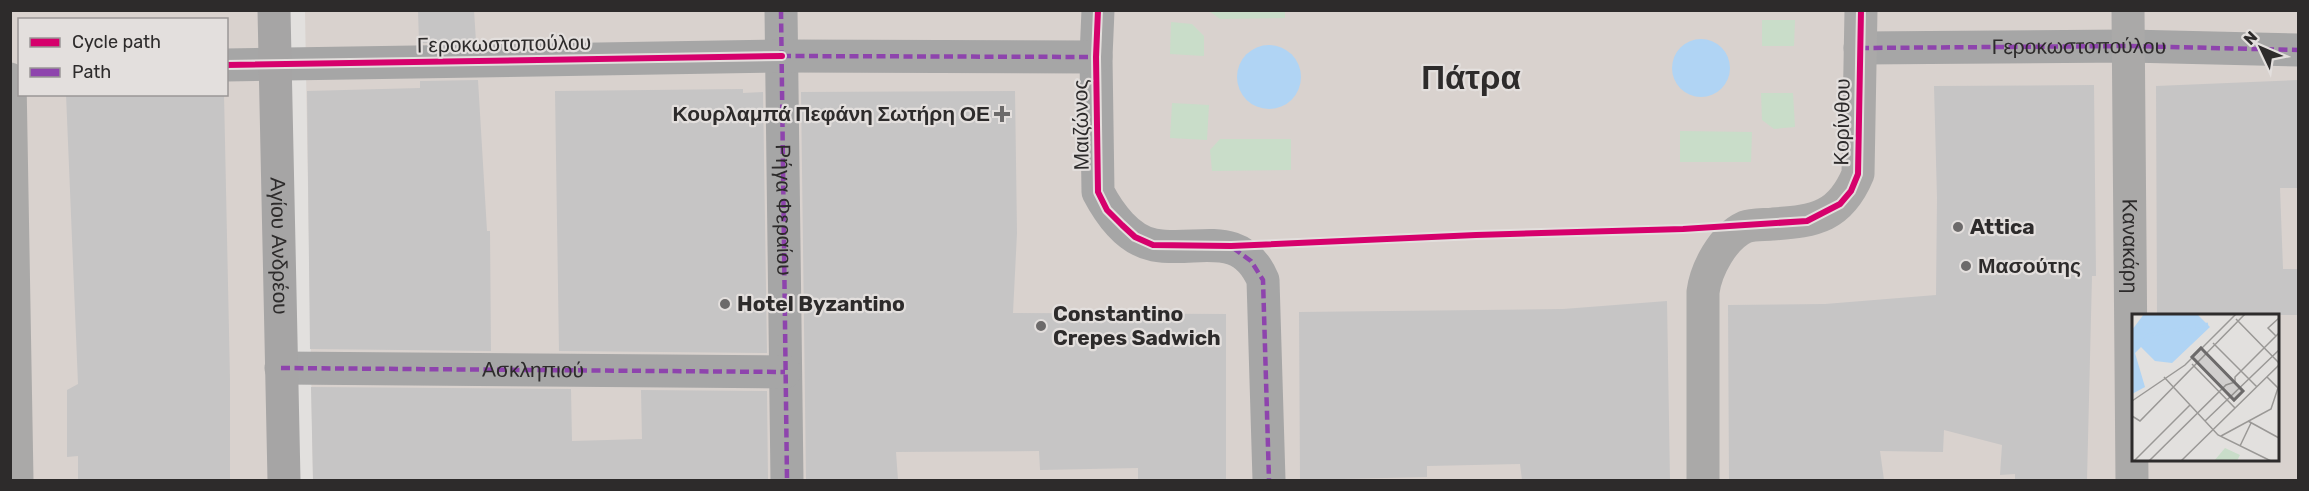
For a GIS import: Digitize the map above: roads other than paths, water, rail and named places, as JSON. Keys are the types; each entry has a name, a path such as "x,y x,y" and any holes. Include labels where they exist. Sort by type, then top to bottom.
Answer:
{"main road":[{"name":"Αγίου Ανδρέου","path":"274,10 284,480"},
{"name":"Κορίνθου","path":"1703,480 1703,292 1708,270 1730,240 1746,227 1807,222 1840,204 1851,191 1858,174 1861,10"},
{"name":"Κανακάρη","path":"2128,10 2132,480"},
{"path":"10,79 17,480"}],"street":[{"name":"Ρήγα Φεραίου","path":"781,10 787,480"},
{"name":"Μαιζώνος","path":"1098,10 1096,57 1098,192 1107,210 1135,237 1153,245 1230,246 1251,261 1263,280 1269,480"},
{"name":"Γεροκωστοπούλου","path":"1860,48 2128,46 2298,50"},
{"name":"Γεροκωστοπούλου","path":"228,65 782,56 1096,57"},
{"name":"Ασκληπιού","path":"281,368 785,372"}],"water":[{"path":"1701,39 1712,41 1722,47 1728,57 1730,68 1728,79 1722,89 1712,95 1701,97 1690,95 1680,89 1674,79 1672,68 1674,57 1680,47 1690,41"},
{"path":"1263,45 1275,45 1292,54 1299,65 1301,77 1299,89 1292,100 1275,109 1263,109 1251,104 1242,95 1237,83 1237,71 1242,59 1251,50"}],"place":[{"name":"Κουρλαμπά Πεφάνη Σωτήρη ΟΕ","path":"1002,114"},
{"name":"Attica","path":"1958,227"},
{"name":"Μασούτης","path":"1966,266"},
{"name":"Hotel Byzantino","path":"725,304"},
{"name":"Constantino Crepes Sadwich","path":"1041,326"}],"district":[{"name":"Πάτρα","path":"1471,77"}]}
